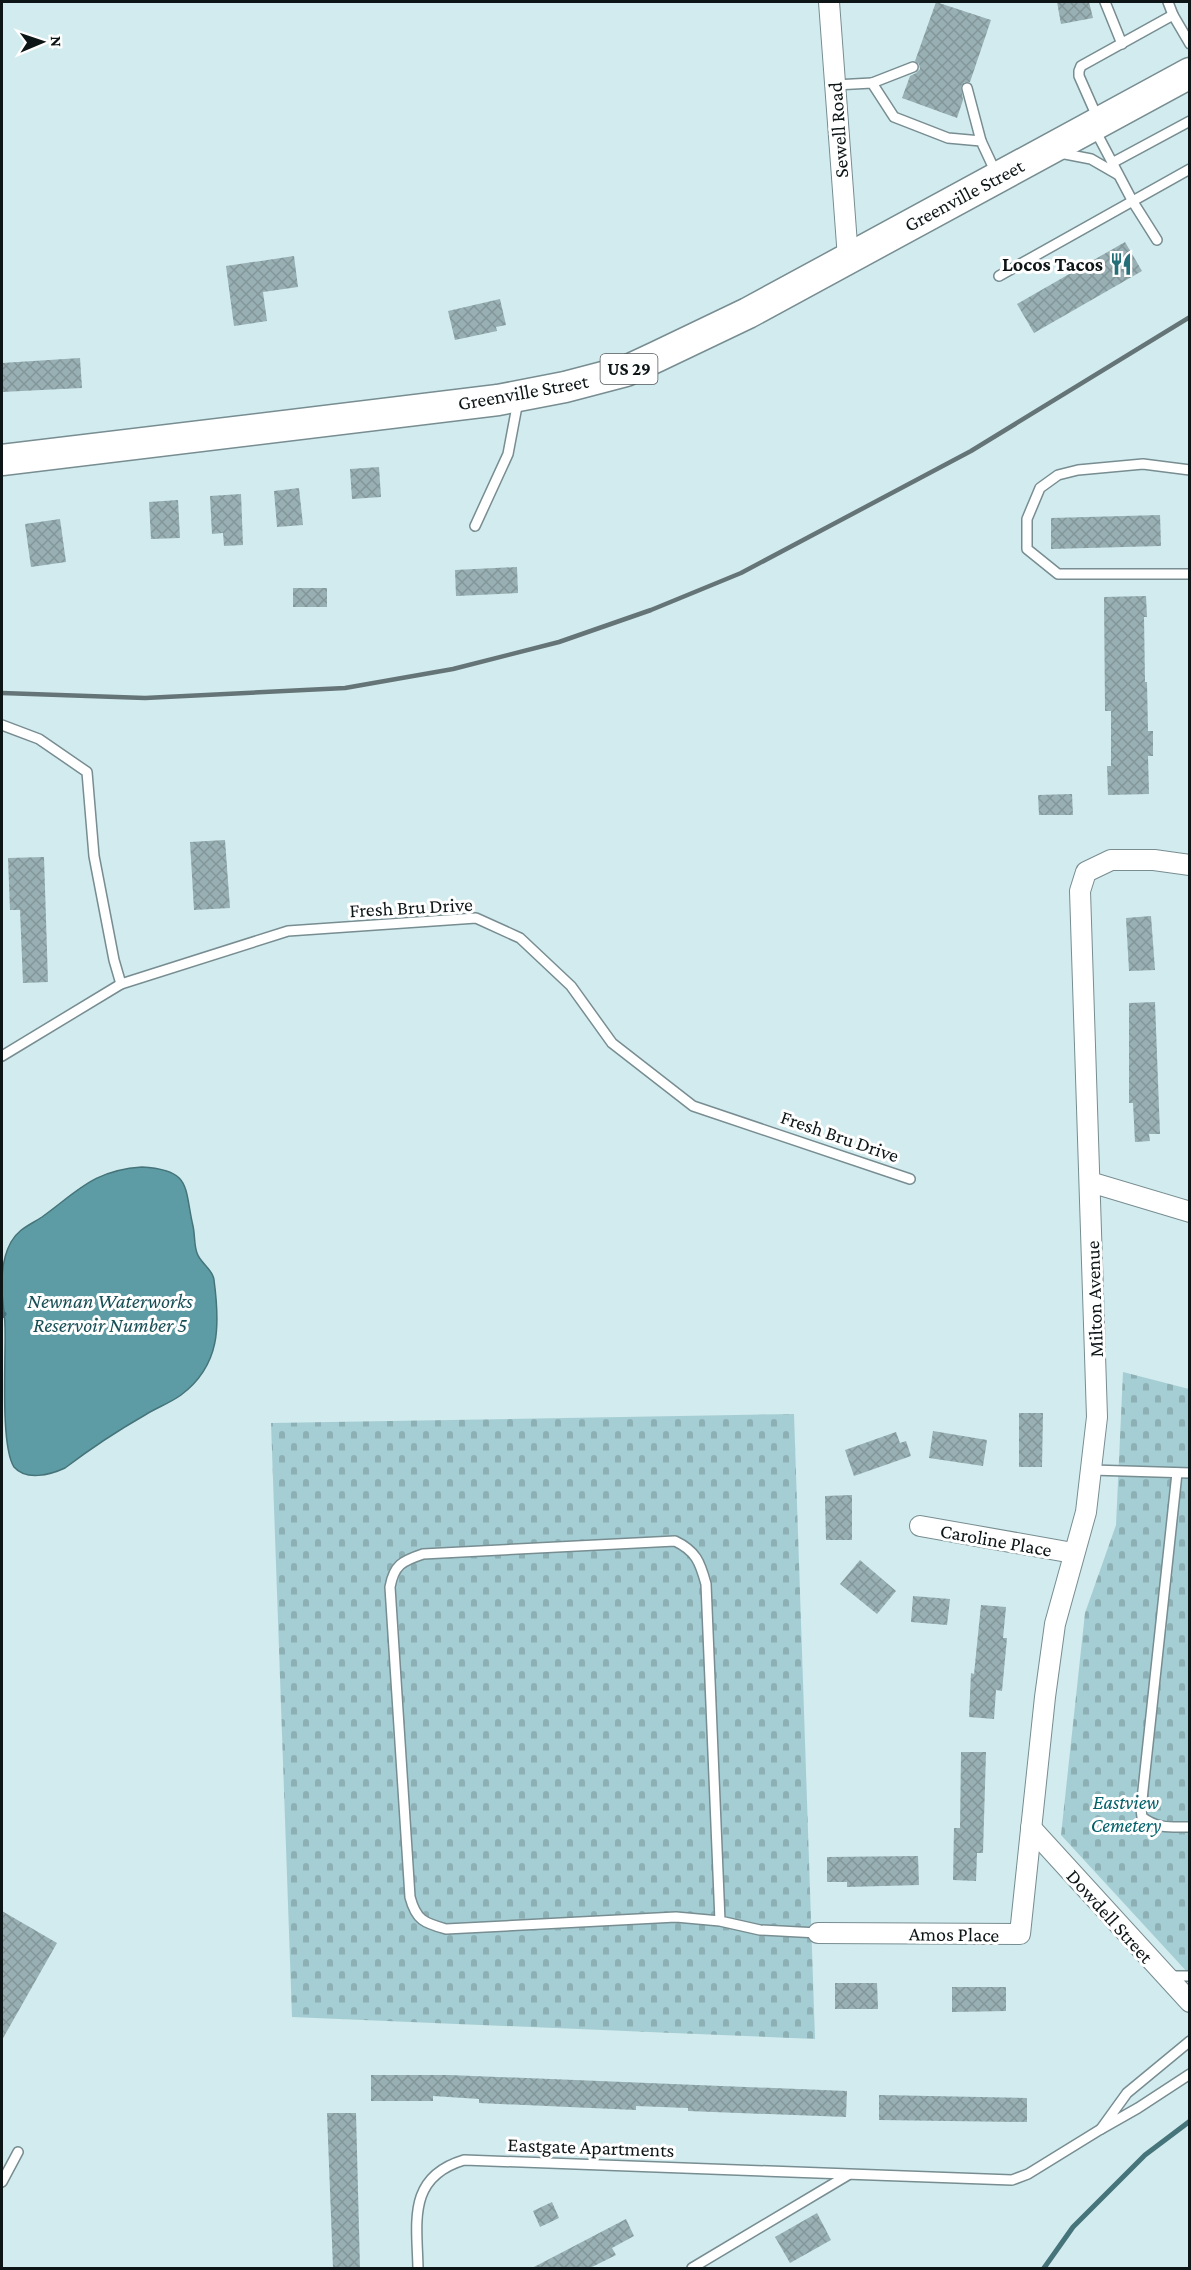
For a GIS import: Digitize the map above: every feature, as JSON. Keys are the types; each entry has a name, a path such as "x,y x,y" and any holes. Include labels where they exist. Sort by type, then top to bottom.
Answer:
{"main road":[{"name":"Greenville Street","path":"2,460 519,396 626,371 748,313 1190,73"}],"street":[{"name":"Sewell Road","path":"829,2 848,258"},
{"name":"Milton Avenue","path":"1031,1828 1055,1624 1086,1512 1097,1417 1080,891 1086,872 1111,860 1154,860 1190,865"},
{"path":"1090,1182 1190,1212"},
{"name":"Caroline Place","path":"920,1526 1073,1553"},
{"name":"Amos Place","path":"818,1933 1020,1935 1031,1828"},
{"name":"Dowdell Street","path":"1031,1828 1190,2002"}],"lane":[{"path":"1105,2 1122,44"},
{"path":"1168,2 1190,44"},
{"path":"1158,240 1133,202 1112,163 1096,124 1079,76 1079,70 1082,66 1173,15"},
{"path":"835,85 872,83 913,67"},
{"path":"872,83 894,117 948,138 981,141"},
{"path":"967,88 981,141 998,177"},
{"path":"1112,163 1190,121"},
{"path":"1046,152 1091,159 1118,175"},
{"path":"999,276 1190,169"},
{"path":"475,525 508,454 519,396"},
{"path":"1190,470 1143,464 1078,470 1058,475 1040,488 1027,519 1027,549 1058,574 1190,574"},
{"path":"2,725 39,739 87,772 94,856 114,960 121,984"},
{"name":"Fresh Bru Drive","path":"2,1056 121,984 288,931 476,918 520,938 571,986 612,1043 693,1106 910,1179"},
{"path":"1092,1470 1190,1473"},
{"path":"1177,1473 1141,1809 1142,1817 1159,1827 1190,1827"},
{"path":"720,1921 706,1584 700,1562 686,1546 675,1541 423,1554 408,1559 393,1572 390,1587 410,1897 414,1912 427,1924 446,1929 676,1917 720,1921 760,1930 818,1933"},
{"path":"1165,1976 1190,1976"},
{"path":"1101,2129 1127,2093 1190,2041"},
{"name":"Eastgate Apartments","path":"418,2268 417,2204 422,2191 441,2170 464,2160 1011,2180 1028,2174 1190,2074"},
{"path":"2,2182 18,2152"},
{"path":"692,2268 848,2175"}],"green space":[{"name":"Eastview Cemetery","path":"1123,1372 1189,1389 1189,1974 1061,1835 1085,1613 1116,1525"},
{"path":"794,1414 815,2039 292,2017 271,1423"}],"water":[{"name":"Newnan Waterworks Reservoir Number 5","path":"142,1167 170,1172 178,1177 186,1191 194,1229 195,1247 214,1280 217,1328 211,1357 204,1371 177,1398 124,1427 65,1468 52,1473 25,1474 14,1467 10,1456 5,1421 5,1327 2,1288 3,1267 7,1251 21,1230 88,1183 111,1172"}],"building":[{"path":"936,2 991,20 970,82 965,82 961,86 963,100 957,118 902,98 910,76 920,69 919,64 915,61"},
{"path":"1057,2 1089,2 1093,18 1061,24"},
{"path":"1125,242 1142,271 1034,333 1017,304"},
{"path":"294,256 298,287 263,292 267,321 234,326 226,266"},
{"path":"500,299 506,325 496,327 497,331 455,340 448,311"},
{"path":"80,358 82,388 2,392 2,363"},
{"path":"379,467 381,497 352,499 350,469"},
{"path":"299,488 303,525 277,527 274,491"},
{"path":"241,494 243,545 224,546 223,533 212,534 210,496"},
{"path":"178,500 180,538 151,539 149,502"},
{"path":"1160,515 1161,546 1051,549 1051,518"},
{"path":"60,519 66,562 31,567 25,524"},
{"path":"517,567 518,593 456,596 455,570"},
{"path":"293,588 327,588 327,607 293,607"},
{"path":"1146,596 1145,682 1147,682 1148,731 1153,731 1153,756 1148,756 1149,794 1108,795 1107,766 1111,766 1111,711 1105,711 1104,597"},
{"path":"1072,794 1073,815 1039,815 1038,795"},
{"path":"225,840 230,908 194,910 190,842"},
{"path":"44,857 48,982 23,983 20,910 10,910 8,858"},
{"path":"1151,916 1155,970 1129,971 1126,918"},
{"path":"1155,1002 1160,1134 1149,1134 1150,1141 1135,1142 1133,1103 1129,1103 1129,1003"},
{"path":"1019,1413 1043,1413 1042,1467 1019,1467"},
{"path":"933,1431 987,1440 983,1466 929,1458"},
{"path":"896,1432 900,1443 906,1441 911,1456 854,1476 845,1450"},
{"path":"852,1495 852,1540 826,1540 825,1496"},
{"path":"860,1560 896,1591 877,1614 840,1584"},
{"path":"913,1596 950,1599 947,1625 911,1622"},
{"path":"981,1605 1006,1607 1003,1638 1007,1638 1002,1691 996,1690 994,1719 969,1717 971,1673 974,1674"},
{"path":"961,1752 986,1752 983,1853 977,1853 976,1881 953,1880 954,1828 960,1828"},
{"path":"918,1856 919,1885 847,1887 847,1882 827,1882 827,1857"},
{"path":"2,1911 57,1943 2,2040"},
{"path":"835,1983 877,1983 878,2009 835,2009"},
{"path":"952,1987 1006,1987 1006,2011 952,2012"},
{"path":"371,2075 449,2075 847,2091 846,2117 688,2111 688,2108 636,2106 636,2110 479,2103 479,2099 433,2096 433,2101 371,2101"},
{"path":"879,2095 1027,2098 1027,2122 879,2120"},
{"path":"327,2113 356,2113 360,2268 333,2268"},
{"path":"552,2202 559,2218 540,2227 533,2211"},
{"path":"817,2213 831,2240 790,2263 775,2237"},
{"path":"626,2219 634,2236 612,2248 616,2255 590,2268 532,2268"}],"waterway":[{"path":"1044,2268 1073,2227 1145,2155 1190,2121"}],"railway":[{"path":"2,693 145,698 345,688 453,669 559,642 651,610 741,573 971,451 1190,317"}],"place":[{"name":"Locos Tacos","path":"1121,264"}]}
